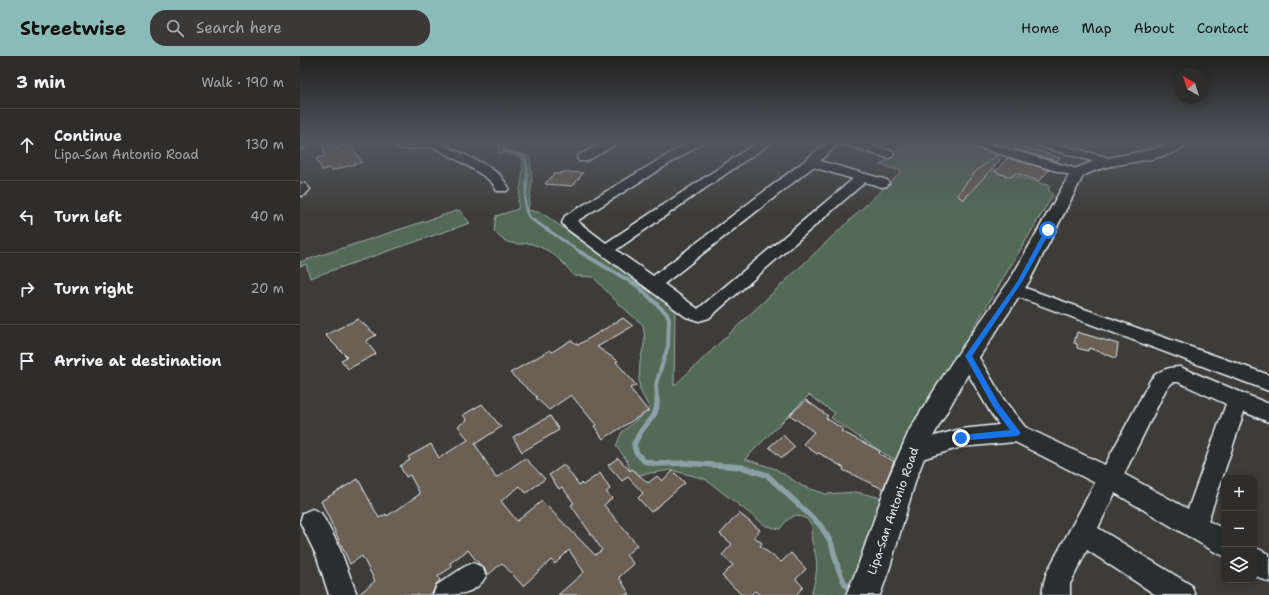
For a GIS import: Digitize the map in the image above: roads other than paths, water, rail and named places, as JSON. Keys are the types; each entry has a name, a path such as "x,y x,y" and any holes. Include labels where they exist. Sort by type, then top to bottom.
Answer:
{"main road":[{"path":"1077,173 1088,167"},
{"name":"Lipa-San Antonio Road","path":"867,586 912,452 927,423 968,356 1014,289 1048,230 1077,173"}],"street":[{"path":"480,167 495,178 502,188"},
{"path":"656,167 570,219 569,223 692,313 699,315 703,314 862,178"},
{"path":"606,250 729,167"},
{"path":"653,284 804,167"},
{"path":"827,167 882,184"},
{"path":"1057,167 1077,173"},
{"path":"300,186 303,189 300,192"},
{"path":"1014,289 1269,383"},
{"path":"968,356 997,406 1017,433 1111,479 1221,541"},
{"path":"1056,595 1057,582 1111,479 1158,384 1163,378 1171,374 1180,375 1269,413"},
{"path":"1194,526 1238,400"},
{"path":"912,452 961,438 1017,433"},
{"path":"312,521 329,553 343,595"},
{"path":"1083,533 1181,595"},
{"path":"1257,562 1269,569"},
{"path":"447,595 473,576"}],"waterway":[{"path":"527,167 525,204 530,218 582,253"},
{"path":"580,252 638,286 666,313 669,318 668,346 656,384 657,400"},
{"path":"657,400 655,413 634,444 636,452 644,461 656,464 686,463 741,467 767,475 820,525 831,542 838,568 845,584 856,595"}]}
